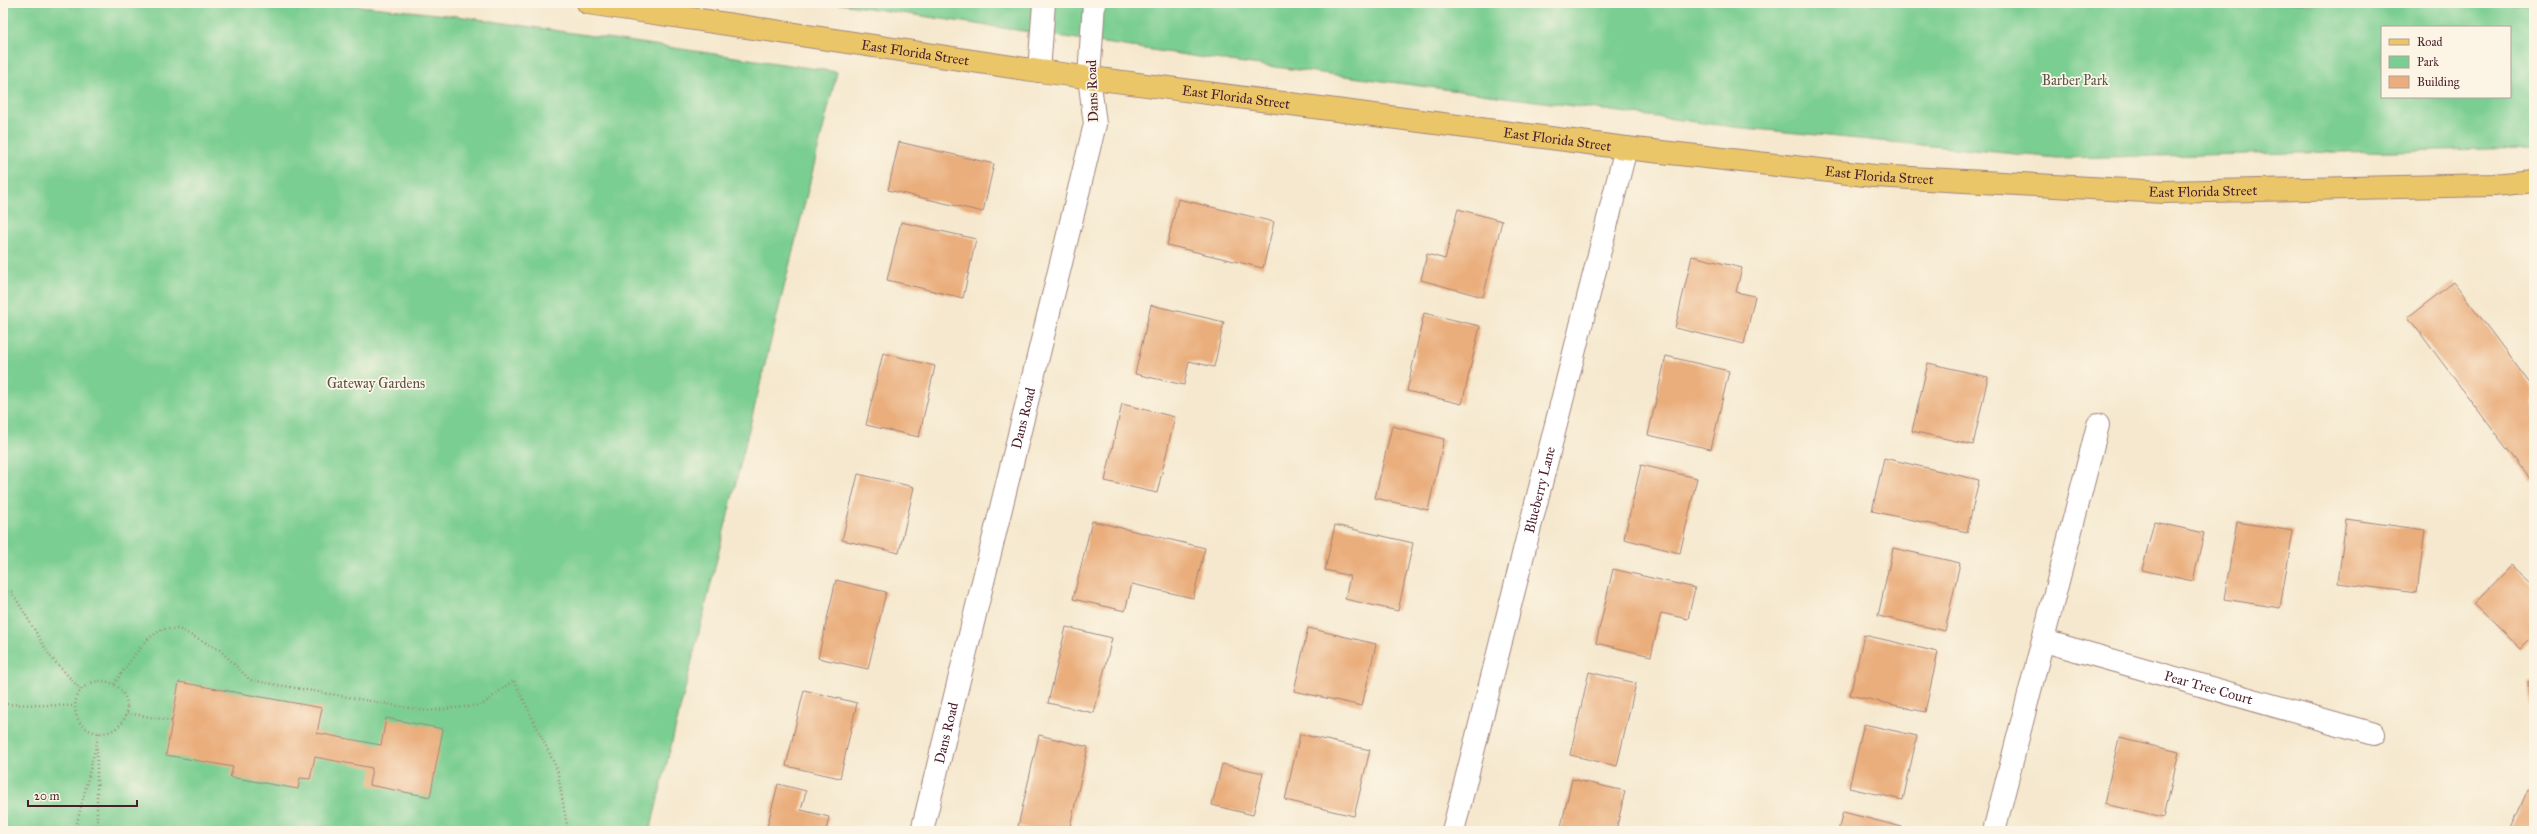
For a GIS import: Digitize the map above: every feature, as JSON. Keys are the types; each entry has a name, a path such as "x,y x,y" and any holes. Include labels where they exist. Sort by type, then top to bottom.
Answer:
{"main road":[{"name":"East Florida Street","path":"588,3 1039,71 1626,148 1874,176 2163,192 2494,185 2534,181"}],"street":[{"path":"1039,71 1044,3"},
{"name":"Dans Road","path":"922,831 1095,124 1089,77 1094,3"},
{"name":"Blueberry Lane","path":"1454,831 1626,148"},
{"path":"1994,831 2098,426"},
{"name":"Pear Tree Court","path":"2044,641 2374,734"}],"path":[{"path":"3,592 12,592 50,656 81,690"},
{"path":"114,684 135,654 149,638 162,629 179,629 220,650 250,680 427,711 482,705 514,680 557,769 568,831"},
{"path":"97,681 114,684 125,697 127,713 118,727 111,731 99,733 86,729 80,723 74,706 81,690 97,681"},
{"path":"3,704 74,706"},
{"path":"127,713 172,721"},
{"path":"75,831 99,733"},
{"path":"97,743 97,831"}],"green space":[{"name":"Gateway Gardens","path":"3,3 332,3 457,16 837,72 650,831 3,831"},
{"name":"Barber Park","path":"834,3 2534,3 2534,148 2057,158 1734,127 1199,57"}],"building":[{"path":"899,142 994,164 983,212 888,190"},
{"path":"1178,199 1274,222 1263,268 1167,245"},
{"path":"1458,209 1502,221 1483,297 1421,280 1427,254 1445,259"},
{"path":"901,222 976,239 963,298 887,280"},
{"path":"1692,256 1742,268 1736,292 1755,296 1744,344 1675,328"},
{"path":"2454,282 2534,389 2534,480 2532,482 2408,317"},
{"path":"1151,305 1224,322 1214,367 1189,361 1184,385 1135,374"},
{"path":"1424,313 1480,326 1462,404 1407,391"},
{"path":"883,353 935,366 919,437 866,425"},
{"path":"1666,356 1729,371 1711,449 1648,435"},
{"path":"1928,363 1988,377 1973,445 1912,431"},
{"path":"1122,404 1175,417 1157,493 1105,481"},
{"path":"1392,426 1444,439 1428,510 1375,498"},
{"path":"1884,458 1979,480 1967,532 1872,511"},
{"path":"1641,465 1697,478 1680,553 1624,539"},
{"path":"858,474 914,487 899,553 842,540"},
{"path":"2346,519 2425,530 2417,593 2338,583"},
{"path":"1092,521 1205,548 1193,598 1132,584 1125,611 1073,599"},
{"path":"2154,522 2204,533 2193,581 2142,570"},
{"path":"2237,522 2293,531 2280,608 2224,599"},
{"path":"1335,525 1413,543 1398,611 1345,599 1350,576 1325,570"},
{"path":"1893,548 1960,563 1945,631 1878,616"},
{"path":"2512,565 2534,586 2534,636 2521,649 2474,604"},
{"path":"1613,569 1695,588 1688,619 1661,613 1651,656 1596,643"},
{"path":"836,580 886,592 868,669 818,658"},
{"path":"1066,627 1112,638 1094,713 1048,703"},
{"path":"1308,628 1376,644 1362,706 1294,691"},
{"path":"1864,635 1938,652 1925,712 1850,695"},
{"path":"1589,672 1636,683 1617,766 1570,755"},
{"path":"179,682 322,708 317,733 381,745 386,718 443,729 430,797 369,785 372,768 315,757 310,779 300,778 298,789 230,777 233,767 166,755"},
{"path":"2528,682 2534,682 2534,739 2533,739"},
{"path":"804,690 857,703 840,778 786,766"},
{"path":"1864,724 1917,736 1903,800 1849,788"},
{"path":"1300,734 1370,750 1354,816 1285,800"},
{"path":"1039,735 1088,747 1069,831 1040,831 1018,826"},
{"path":"2119,738 2179,752 2164,817 2104,804"},
{"path":"1222,764 1263,773 1253,815 1212,805"},
{"path":"1572,779 1625,791 1616,831 1560,831"},
{"path":"778,784 806,791 801,810 829,817 826,831 766,831"},
{"path":"2528,789 2534,792 2534,831 2510,831"},
{"path":"1843,812 1902,827 1901,831 1838,831"}]}
